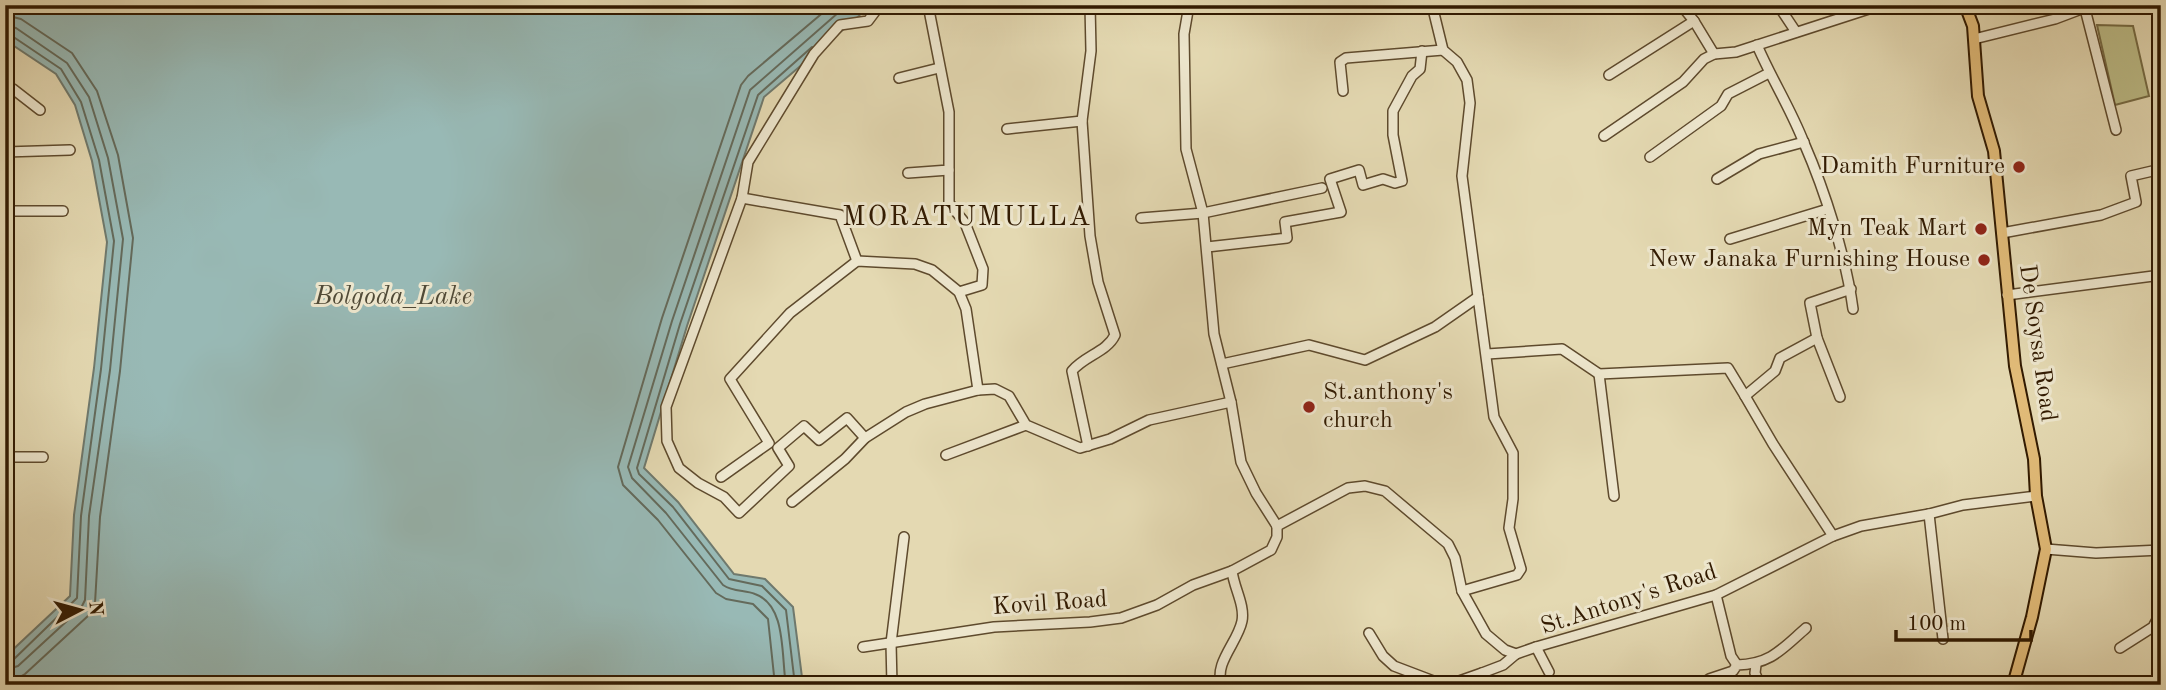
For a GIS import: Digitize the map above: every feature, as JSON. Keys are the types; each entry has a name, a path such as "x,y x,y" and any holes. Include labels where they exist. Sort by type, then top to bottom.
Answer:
{"main road":[{"name":"De Soysa Road","path":"1965,5 1973,26 1978,96 1994,151 2015,366 2034,459 2036,496 2046,549 2032,617 2013,685"}],"street":[{"path":"865,438 847,418 819,440 804,426 778,448 789,466 739,513 724,497 698,483 679,468 667,441 666,407 742,198 748,162 814,54 840,25 868,21 880,5"},
{"path":"928,5 949,112 949,203 965,223 983,269 982,285 959,292"},
{"path":"1088,446 1072,371 1078,364 1112,342 1115,335 1097,282 1082,121 1091,51 1090,5"},
{"path":"1189,5 1184,34 1186,149 1203,213 1214,334 1231,402 1241,462 1256,493 1277,526"},
{"path":"1432,5 1443,50 1457,62 1467,80 1470,103 1462,176 1494,417 1513,453 1513,499 1509,528 1521,569 1517,575 1462,591"},
{"path":"1681,5 1714,54"},
{"path":"1778,5 1796,32"},
{"path":"1604,136 1683,82 1704,59 1714,54 1736,52 1881,5"},
{"path":"1974,39 2088,7 2116,130"},
{"path":"1609,75 1694,21"},
{"path":"1756,45 1804,142 1828,209 1851,289 1853,309"},
{"path":"1343,91 1340,62 1346,58 1443,50"},
{"path":"1207,247 1287,238 1285,222 1341,212 1330,179 1359,170 1363,185 1383,179 1395,183 1402,181 1392,135 1393,111 1412,76 1420,69 1422,51"},
{"path":"899,78 939,68"},
{"path":"1650,157 1721,106 1728,94 1769,73"},
{"path":"5,88 12,89 40,110"},
{"path":"1007,129 1082,121"},
{"path":"1717,179 1759,154 1804,142"},
{"path":"5,152 70,150"},
{"path":"2002,233 2101,215 2136,202 2132,176 2161,169"},
{"path":"908,173 949,170"},
{"path":"1141,218 1203,213 1322,188"},
{"path":"742,198 840,215 857,261"},
{"path":"1730,239 1828,209"},
{"path":"5,211 63,211"},
{"path":"721,477 769,443 730,379 790,313 857,261 915,264 932,270 959,292 966,309 978,390"},
{"path":"2007,295 2161,275"},
{"path":"1840,397 1817,338 1810,303 1851,289"},
{"path":"1222,364 1309,345 1365,360 1435,327 1478,297"},
{"path":"1745,396 1774,372 1780,358 1817,338"},
{"path":"1487,354 1562,349 1599,374 1728,368 1773,444 1833,536"},
{"path":"1599,374 1615,496"},
{"path":"792,502 845,459 865,438 906,412 978,390 995,388 1009,397 1026,425 1080,448 1110,439 1149,420 1231,402"},
{"path":"946,455 1026,425"},
{"path":"5,457 43,457"},
{"name":"St.Antony's Road","path":"1277,526 1348,488 1365,486 1384,491 1448,544 1455,558 1462,591 1486,634 1505,650 1516,654 1716,596 1833,536 1861,526 1963,505 2036,496"},
{"path":"1929,514 1943,639"},
{"name":"Kovil Road","path":"863,647 994,627 1121,618 1157,606 1193,585 1232,571 1271,550 1277,537 1277,526"},
{"path":"892,685 891,642 904,537"},
{"path":"2046,549 2096,553 2161,550"},
{"path":"1222,685 1220,668 1242,622 1242,608 1232,571"},
{"path":"1716,596 1731,656 1737,665"},
{"path":"2120,648 2153,627 2161,612"},
{"path":"1737,665 1756,665 1780,651 1806,628"},
{"path":"1369,633 1383,656 1394,666 1446,685 1503,665 1516,654"},
{"name":"St.Antony's Road","path":"1536,647 1549,672"},
{"path":"1707,685 1709,679 1733,671 1737,665"},
{"path":"1756,665 1755,673 1760,685"},
{"path":"1482,673 1484,685"}],"green space":[{"path":"2097,25 2133,26 2149,96 2115,105"}],"water":[{"name":"Bolgoda_Lake","path":"5,5 866,5 859,16 764,97 687,326 644,468 678,502 734,574 765,579 793,607 803,685 5,685 5,657 70,596 74,515 94,368 107,242 92,161 75,105 56,74 5,40"}],"place":[{"name":"Damith Furniture","path":"2019,167"},
{"name":"Myn Teak Mart","path":"1981,229"},
{"name":"New Janaka Furnishing House","path":"1984,260"},
{"name":"St.anthony's church","path":"1309,407"}],"district":[{"name":"MORATUMULLA","path":"967,218"}]}
